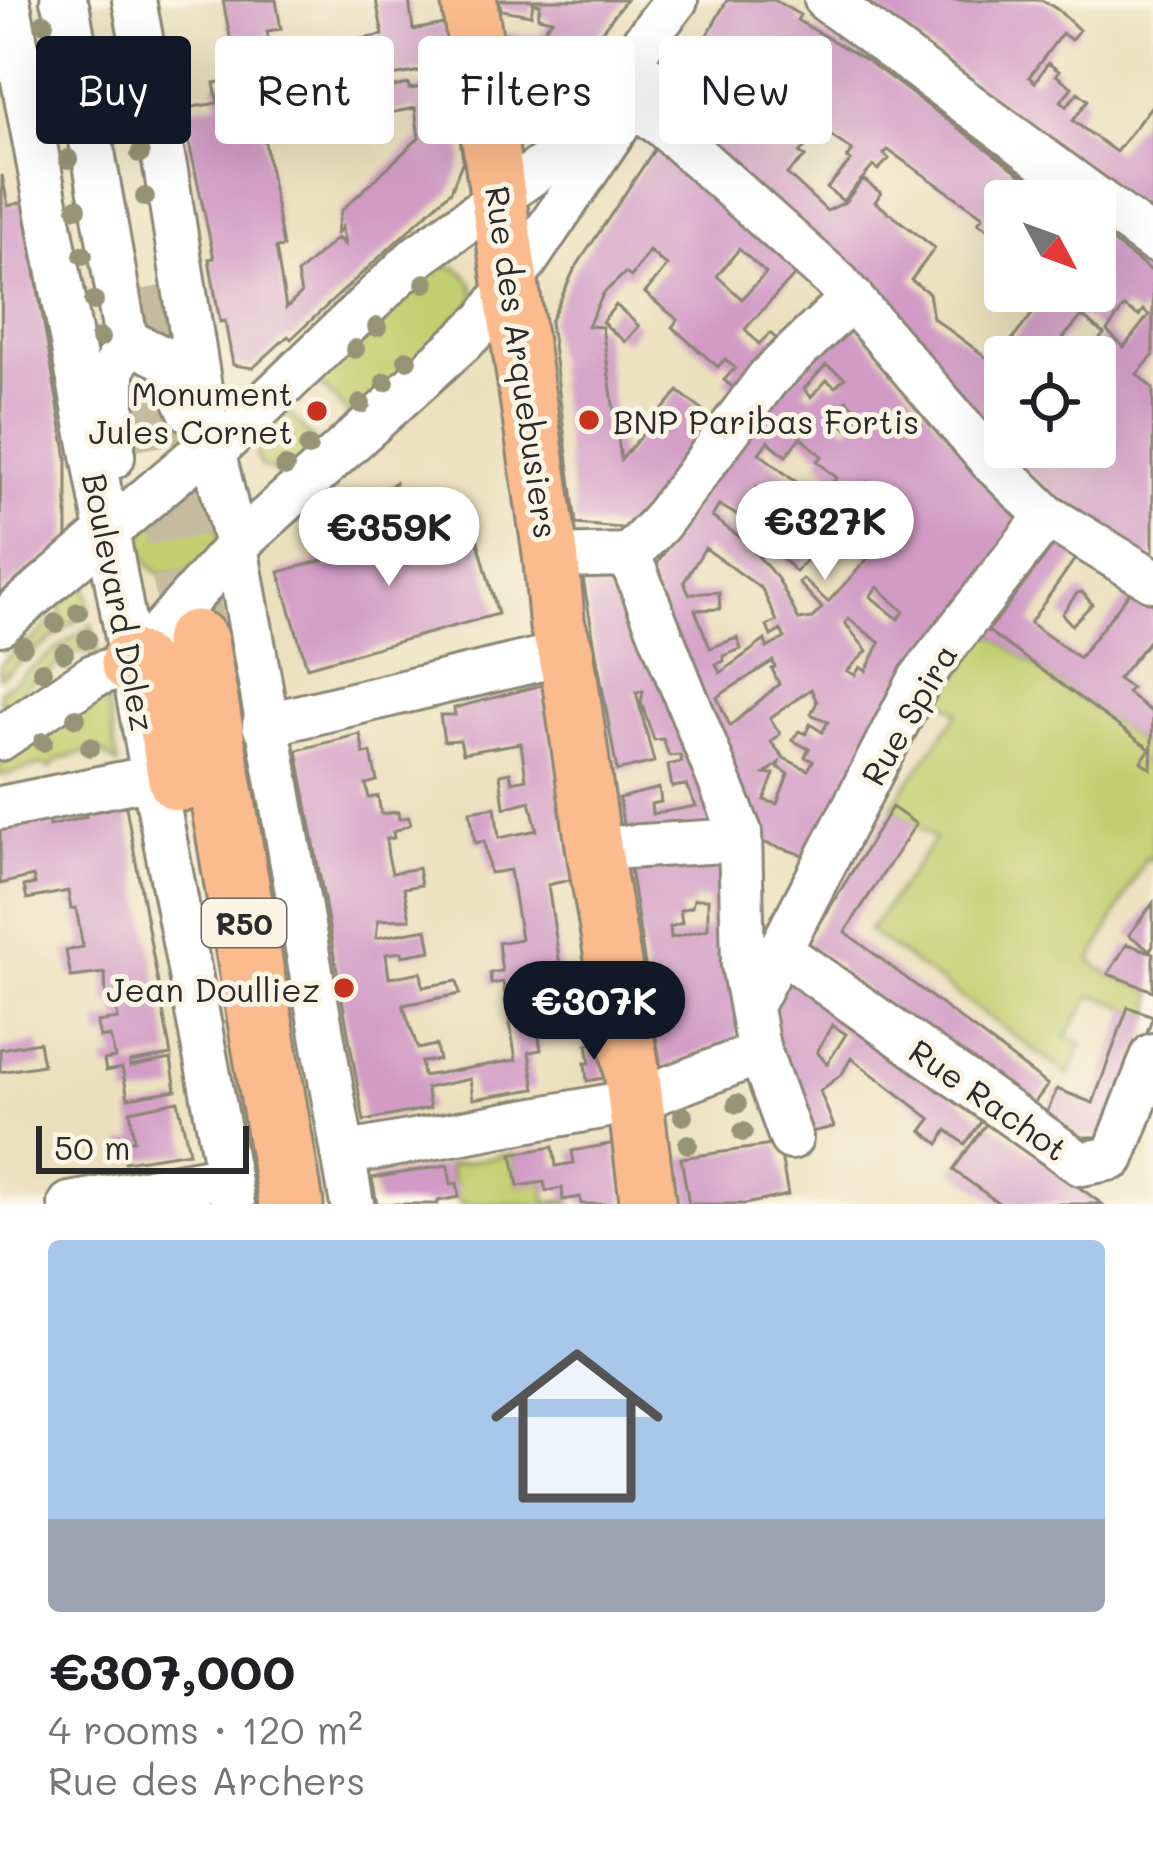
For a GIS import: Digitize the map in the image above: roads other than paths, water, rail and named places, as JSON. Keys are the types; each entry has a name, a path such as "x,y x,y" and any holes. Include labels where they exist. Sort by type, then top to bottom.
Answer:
{"highway":[{"name":"Boulevard Dolez","path":"196,642 291,1204"},
{"path":"133,662 150,679 168,716 256,1169 243,1194"}],"main road":[{"name":"Rue des Arquebusiers","path":"469,0 557,624 566,653 632,1066 649,1204"}],"street":[{"name":"Boulevard Dolez","path":"8,0 153,777 243,1194"},
{"path":"134,0 204,413 236,547 352,1204"},
{"path":"635,73 676,0"},
{"path":"635,81 701,0"},
{"path":"826,0 1153,240"},
{"path":"66,2 126,340"},
{"path":"635,107 747,199 852,298 991,461 1047,516 1153,580"},
{"path":"0,624 192,460 214,452 418,256 570,144"},
{"path":"0,739 93,676 133,662 236,547 487,320 594,144"},
{"path":"551,557 629,555 660,523 768,378 852,298"},
{"name":"Rue Spira","path":"752,1004 920,679 1047,516"},
{"path":"629,555 740,832 743,965 758,1047 790,1138"},
{"path":"264,725 566,653"},
{"path":"0,808 153,777"},
{"path":"594,849 739,840"},
{"name":"Rue Rachot","path":"781,951 1081,1164 1113,1158 1153,1055"},
{"path":"344,1154 634,1101 747,1058 758,1047"},
{"path":"70,1204 243,1194"}],"tunnel":[{"path":"133,291 196,642"}],"place":[{"name":"Monument Jules Cornet","path":"317,411"},
{"name":"BNP Paribas Fortis","path":"589,420"},
{"name":"Jean Doulliez","path":"344,988"}]}
